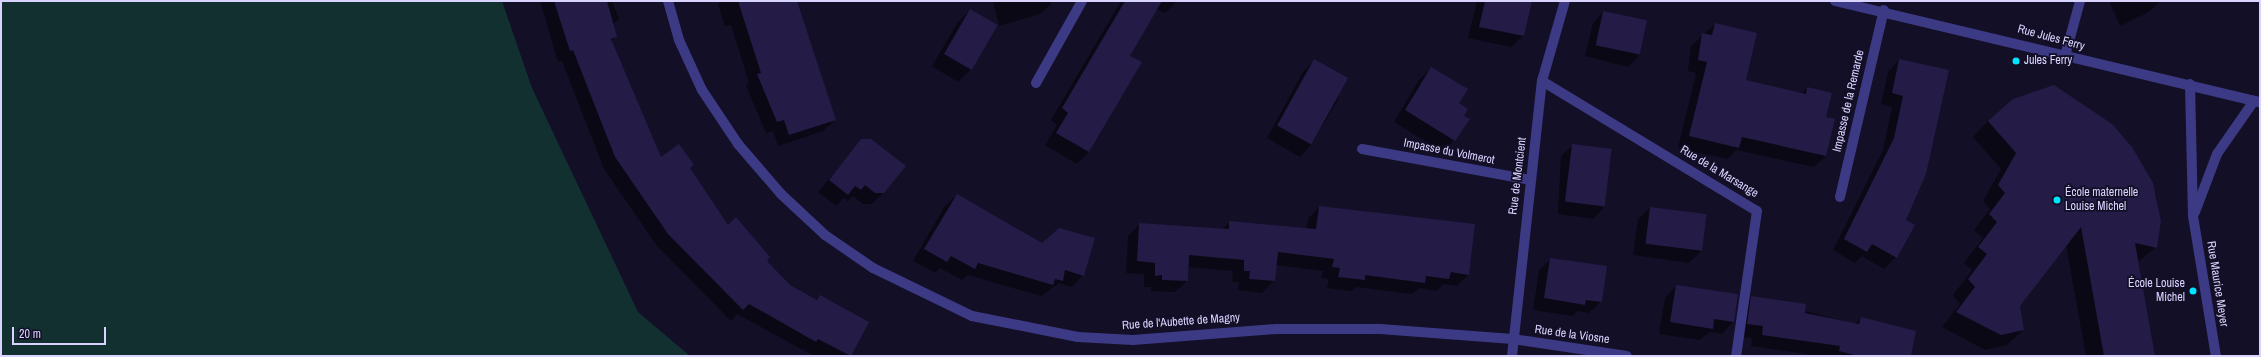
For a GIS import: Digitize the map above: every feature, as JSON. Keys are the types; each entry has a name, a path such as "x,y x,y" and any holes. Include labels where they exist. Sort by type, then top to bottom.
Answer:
{"street":[{"name":"Rue de l'Aubette de Magny","path":"668,1 679,40 702,90 738,144 781,194 825,235 873,268 972,316 1078,337 1133,340 1277,328 1380,329 1513,339"},
{"path":"1036,83 1082,1"},
{"name":"Rue de Montcient","path":"1512,356 1542,81 1565,1"},
{"name":"Rue Jules Ferry","path":"1835,1 1884,10 2065,56 2190,84 2257,101"},
{"path":"2065,56 2080,1"},
{"name":"Impasse de la Remarde","path":"1840,198 1884,10"},
{"name":"Rue de la Marsange","path":"1542,81 1758,211 1736,356"},
{"name":"Rue Maurice Meyer","path":"2190,84 2193,216 2216,356"},
{"path":"2193,216 2217,154 2257,101"},
{"name":"Impasse du Volmerot","path":"1362,149 1531,180"},
{"name":"Rue de la Viosne","path":"1513,339 1627,356"}],"green space":[{"path":"1,1 502,1 532,88 638,312 690,356 1,356"}],"building":[{"path":"554,1 607,1 617,37 611,39 661,157 679,144 694,165 690,168 728,225 736,217 770,257 767,261 790,285 817,300 820,295 869,322 851,356 818,339 816,342 749,304 743,310 668,234 615,157 573,50 570,51"},
{"path":"738,1 797,1 836,120 789,135 784,120 777,122 757,74 761,73"},
{"path":"1125,1 1162,1 1130,56 1142,62 1089,152 1056,133 1068,113 1062,108"},
{"path":"1485,1 1532,1 1524,36 1479,27"},
{"path":"970,9 998,25 972,70 944,54"},
{"path":"1603,11 1647,20 1640,55 1596,45"},
{"path":"1715,23 1757,33 1746,80 1806,94 1807,87 1832,93 1826,117 1835,119 1826,156 1742,137 1739,148 1689,136 1707,62 1698,60 1702,33 1712,35"},
{"path":"1314,59 1348,78 1311,144 1277,125"},
{"path":"1899,59 1949,70 1926,174 1906,220 1915,225 1897,258 1872,244 1867,252 1844,239 1894,138 1903,96 1892,93"},
{"path":"1431,67 1468,89 1459,103 1468,109 1464,116 1470,119 1455,141 1405,110"},
{"path":"2054,85 2112,124 2132,147 2153,183 2161,221 2157,248 2135,243 2155,356 2104,356 2081,227 2020,306 2024,330 2001,335 1956,312 1975,287 1968,279 1987,254 1978,247 1997,222 1989,214 2005,193 1998,185 2016,153 1988,121 2013,99"},
{"path":"861,139 871,139 906,166 884,193 875,193 865,185 861,190 855,186 848,195 829,180"},
{"path":"1572,144 1612,149 1605,206 1565,202"},
{"path":"957,194 1042,243 1059,228 1095,238 1084,276 1065,270 1063,281 1055,279 1053,285 978,263 975,269 951,256 947,262 924,249"},
{"path":"1319,206 1475,224 1469,275 1451,272 1449,279 1426,276 1425,283 1365,275 1365,280 1338,277 1340,268 1332,267 1334,259 1278,252 1275,281 1249,279 1250,271 1244,271 1244,260 1189,255 1188,281 1162,280 1162,275 1155,276 1155,263 1137,261 1139,223 1229,229 1229,221 1316,229"},
{"path":"1650,207 1707,214 1702,251 1645,244"},
{"path":"1550,258 1607,266 1602,302 1586,300 1585,305 1544,298"},
{"path":"1676,285 1738,294 1734,322 1714,319 1713,329 1670,322"},
{"path":"1751,296 1806,304 1805,313 1859,324 1861,317 1916,331 1911,356 1858,356 1839,351 1840,346 1762,335 1763,326 1747,324"}],"place":[{"name":"Jules Ferry","path":"2016,61"},
{"name":"École maternelle Louise Michel","path":"2057,200"},
{"name":"École Louise Michel","path":"2193,291"}]}
